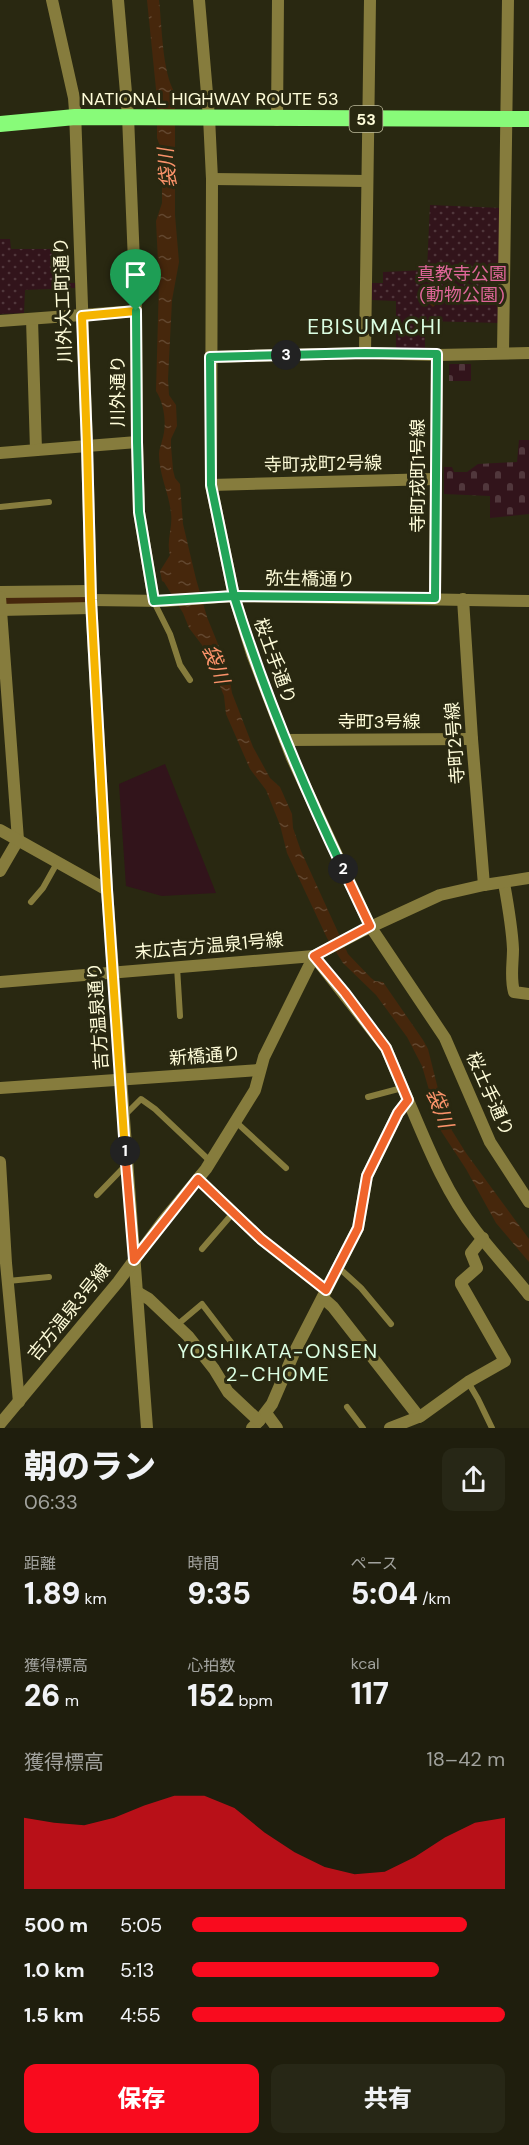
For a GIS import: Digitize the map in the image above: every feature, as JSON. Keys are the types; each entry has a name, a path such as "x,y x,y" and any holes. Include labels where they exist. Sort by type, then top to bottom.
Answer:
{"highway":[{"name":"NATIONAL HIGHWAY ROUTE 53","path":"0,124 75,117 206,117 277,120 529,119"}],"street":[{"name":"川外大工町通り","path":"52,0 74,98 91,600"},
{"name":"川外通り","path":"118,0 132,117 139,512 159,601"},
{"name":"桜土手通り","path":"199,0 212,179 211,485 229,596 285,740 367,928 419,998 445,1038 490,1142 529,1202"},
{"path":"277,120 278,0"},
{"path":"365,353 370,0"},
{"path":"503,352 508,0"},
{"path":"212,179 366,181"},
{"path":"0,321 136,311"},
{"path":"32,319 36,450"},
{"path":"210,357 365,353 529,353"},
{"name":"寺町戎町1号線","path":"435,598 437,354"},
{"path":"0,453 137,442"},
{"name":"寺町戎町2号線","path":"211,485 435,479"},
{"name":"弥生橋通り","path":"0,592 91,600 159,601 229,596 529,601"},
{"path":"0,597 18,840 0,871"},
{"name":"寺町2号線","path":"463,599 484,885"},
{"name":"弥生橋通り","path":"1,610 91,600"},
{"name":"吉方温泉通り","path":"91,600 107,890 147,1428"},
{"name":"寺町3号線","path":"285,740 472,740"},
{"path":"0,830 107,890"},
{"path":"529,878 440,895 367,928 317,955 386,1048 443,1179 462,1210 529,1295"},
{"path":"504,883 512,944 511,979 514,992 529,994"},
{"name":"末広吉方温泉1号線","path":"0,982 317,955"},
{"name":"新橋通り","path":"0,1088 259,1070 317,955"},
{"name":"吉方温泉3号線","path":"0,1424 118,1282 211,1162 255,1090 259,1070"},
{"path":"259,1421 358,1228 367,1176 398,1113 408,1100"},
{"path":"0,1162 3,1263 8,1281 19,1402"},
{"path":"198,1179 261,1239 325,1294 419,1417"},
{"path":"390,1428 419,1417 468,1382 505,1361 461,1284 477,1268 471,1253 483,1238"},
{"path":"137,1292 149,1299 177,1325 201,1352 228,1392 259,1421 277,1428"}],"lane":[{"path":"0,507 50,502"},
{"path":"159,601 180,665 190,680"},
{"path":"31,902 43,888 57,862"},
{"path":"177,967 180,1017"},
{"path":"368,1097 403,1087"},
{"path":"123,1118 141,1099 155,1109 211,1162"},
{"path":"235,1121 286,1168"},
{"path":"97,1195 126,1165"},
{"path":"202,1249 234,1212"},
{"path":"338,1268 361,1288 391,1324"},
{"path":"8,1281 50,1277"},
{"path":"177,1325 202,1304 231,1342"},
{"path":"468,1382 492,1428"},
{"path":"347,1407 363,1428"}],"green space":[{"name":"真教寺公園 (動物公園)","path":"430,205 501,208 500,323 425,321 425,351 396,350 396,301 372,300 372,283 383,283 383,272 427,270"},
{"path":"0,239 10,239 11,249 54,249 58,282 75,283 75,288 25,290 24,313 0,314"},
{"path":"449,364 471,364 471,381 449,381"},
{"path":"519,440 529,440 529,514 490,518 490,496 444,494 444,467 452,467 454,472 467,472 478,464 517,462"},
{"path":"165,764 216,893 162,896 126,886 119,784"}],"water":[{"name":"袋川","path":"147,0 159,0 167,74 175,93 175,215 179,262 172,300 168,379 169,395 176,405 177,426 171,439 173,470 180,484 183,524 207,617 228,669 232,693 253,747 270,778 280,787 292,814 293,828 301,851 348,954 371,978 383,982 423,1040 428,1049 446,1121 466,1153 529,1239 529,1262 496,1223 466,1169 441,1131 422,1066 407,1037 376,995 343,963 327,938 287,853 280,825 266,790 250,769 226,714 224,696 212,666 202,645 189,628 183,613 162,581 160,571 170,555 171,518 159,462 159,451 164,435 164,416 156,391 159,282 156,221 162,203 162,152 157,138 157,99"},
{"path":"434,281 446,294 433,307 420,295"}],"waterway":[{"path":"0,602 78,600"}],"district":[{"name":"EBISUMACHI","path":"375,327"},
{"name":"YOSHIKATA-ONSEN 2-CHOME","path":"278,1362"}],"route":[{"path":"136,311 82,316 91,600 107,890 134,1260 198,1179 261,1239 326,1290 358,1228 367,1176 398,1113 408,1100 386,1048 314,956 370,926 292,758 252,654 234,596 435,598 437,354 365,353 210,357 211,485 234,596 154,601 139,512 136,311"}]}
